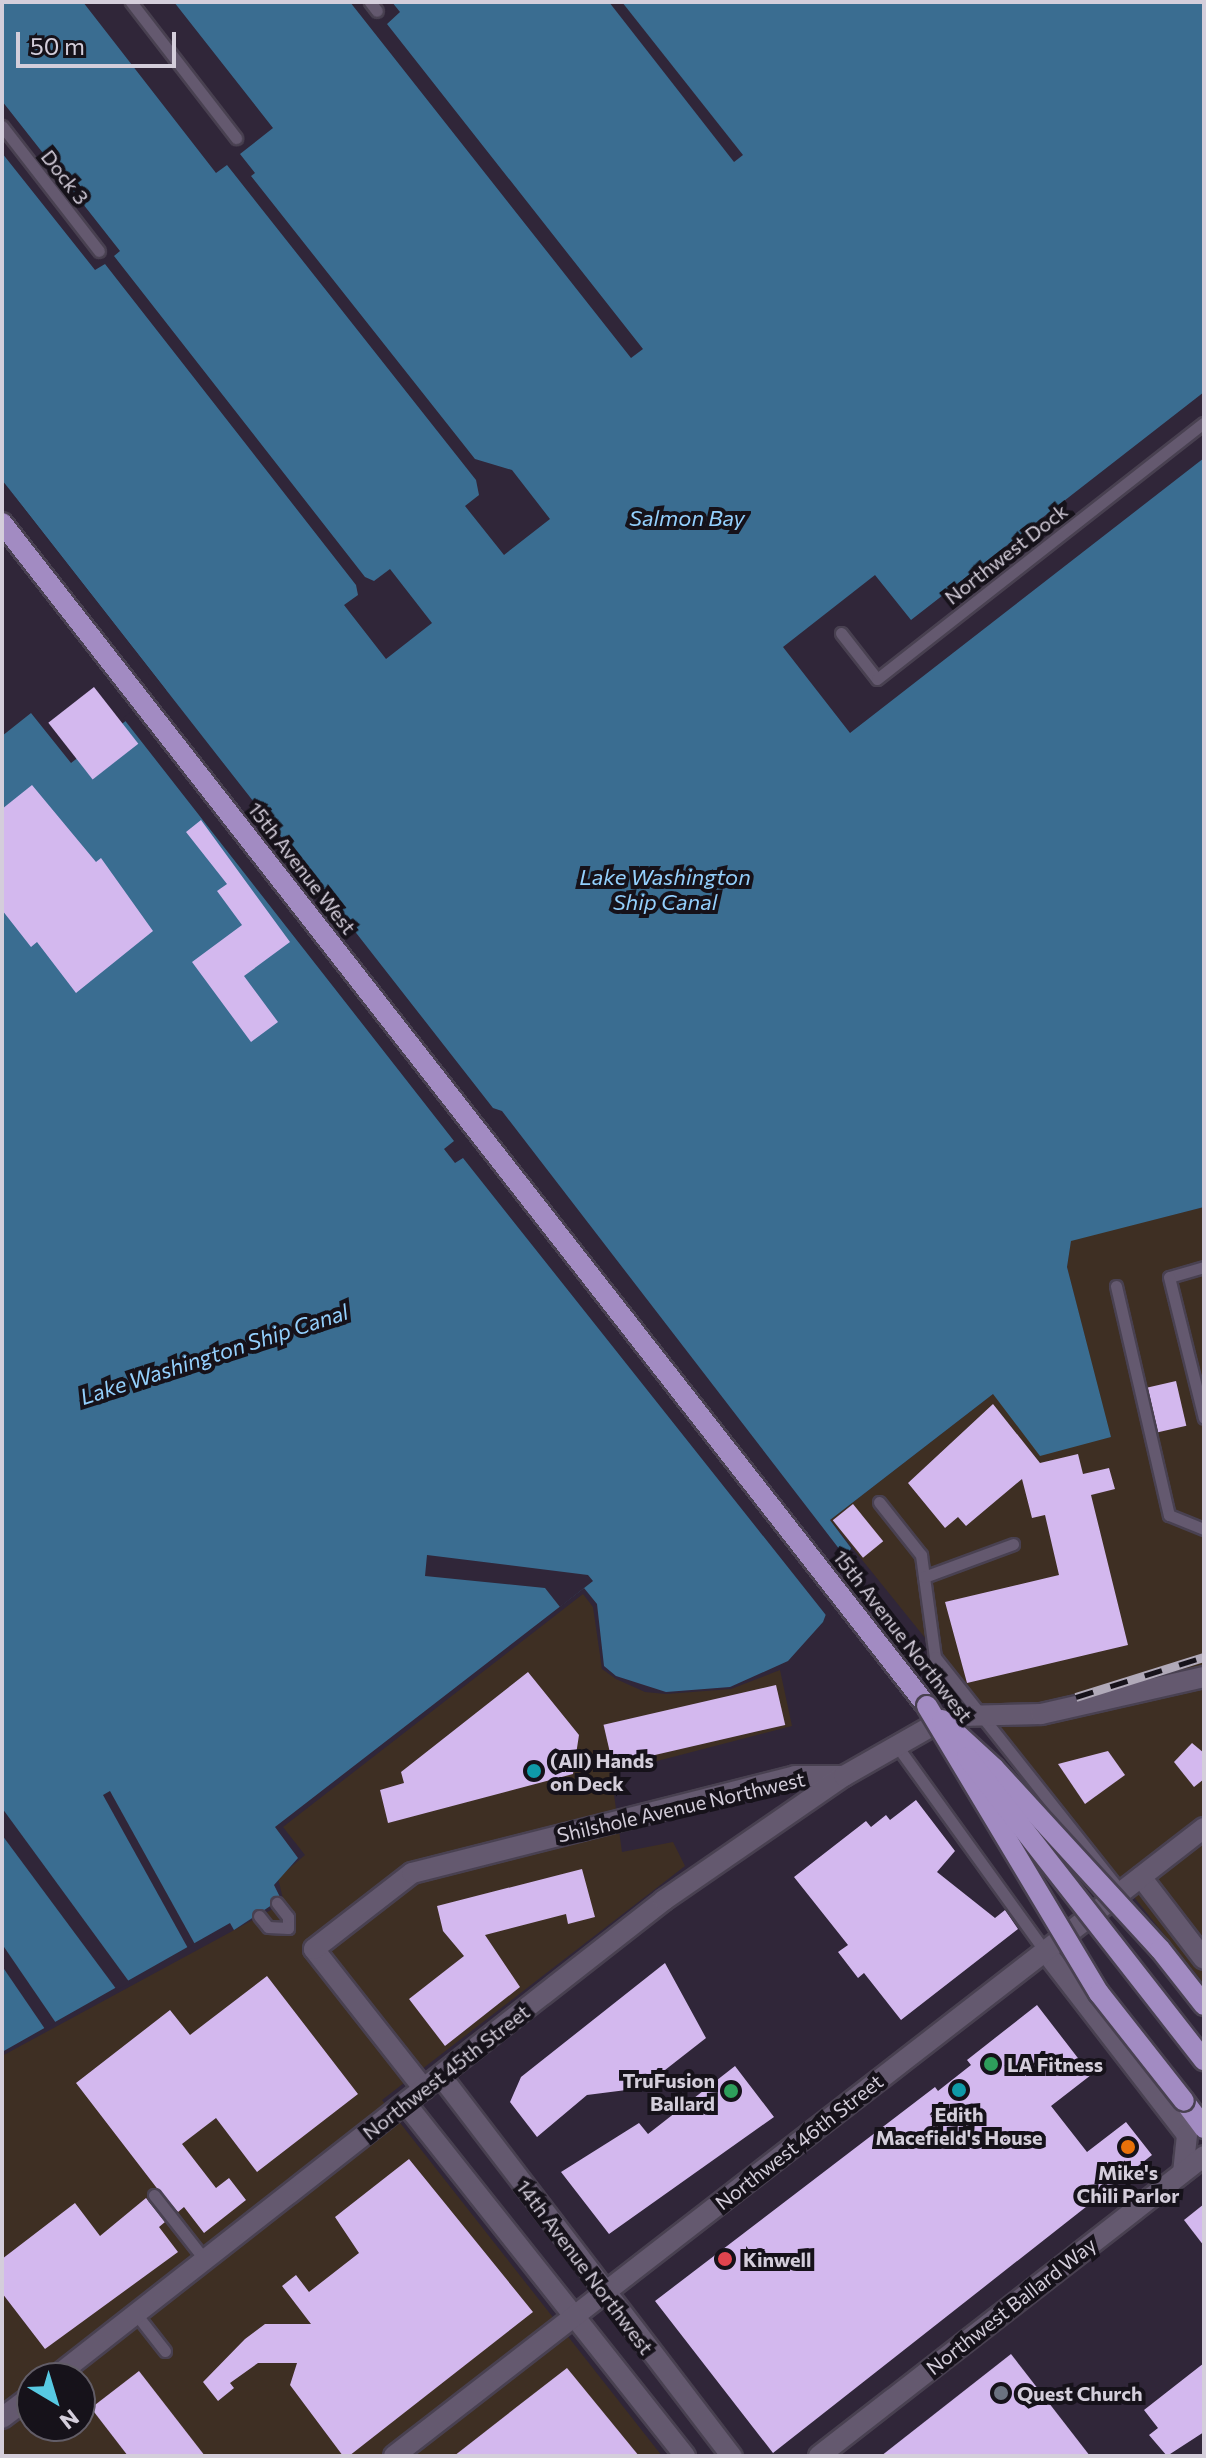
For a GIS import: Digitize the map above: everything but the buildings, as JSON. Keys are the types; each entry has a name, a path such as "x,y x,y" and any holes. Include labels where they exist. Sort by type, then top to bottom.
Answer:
{"main road":[{"name":"15th Avenue West","path":"2,523 564,1243"},
{"name":"15th Avenue Northwest","path":"564,1243 1204,2060"},
{"path":"927,1706 1004,1779 1160,1949 1204,2005"},
{"path":"927,1706 1099,1993 1204,2128"}],"street":[{"name":"Shilshole Avenue Northwest","path":"424,2089 314,1949 412,1873 795,1776 844,1776 930,1727 980,1713 1041,1714 1204,1677"},
{"name":"Northwest 45th Street","path":"74,2362 664,1900 844,1776"},
{"name":"Northwest 46th Street","path":"394,2456 1204,1828"},
{"path":"1141,1877 1204,1959"},
{"path":"1045,1951 1187,2135 1183,2171"},
{"name":"14th Avenue Northwest","path":"441,2076 603,2294 732,2456"},
{"name":"14th Avenue Northwest","path":"406,2104 685,2456"},
{"name":"Northwest Ballard Way","path":"819,2456 1204,2156"}],"lane":[{"path":"131,2 236,138"},
{"name":"Dock 3","path":"2,126 99,251"},
{"name":"Northwest Dock","path":"841,633 877,679 1204,423"},
{"path":"1204,1267 1169,1277 1204,1418"},
{"path":"1116,1286 1169,1515 1204,1529"},
{"path":"879,1502 921,1555 924,1577 1013,1544"},
{"name":"15th Avenue Northwest","path":"924,1577 935,1657 1121,1892"},
{"path":"897,1746 1045,1951"},
{"path":"259,1916 268,1927 288,1928 288,1917 277,1903"},
{"path":"154,2195 205,2260"},
{"path":"136,2314 165,2351"}],"shaded area":[{"path":"1204,1207 1204,1984 830,1520 993,1394 1110,1437 1067,1267 1071,1240"},
{"path":"583,1594 593,1607 602,1669 645,1692 666,1694 731,1689 780,1670 792,1726 611,1773 622,1852 673,1842 685,1866 382,2100 662,2456 2,2456 2,2056 284,1903 278,1878 305,1855 283,1827"}],"water":[{"name":"Lake Washington Ship Canal","path":"2,2 1204,2 1204,1207 1071,1241 1067,1267 1111,1437 1040,1456 993,1394 830,1520 851,1548 823,1622 788,1661 730,1687 666,1692 616,1676 604,1666 597,1604 584,1588 275,1827 298,1858 274,1885 281,1899 234,1930 230,1923 2,2052 2,736 31,713 71,763 166,690 2,480"}],"pier":[{"path":"83,2 174,2 273,128 240,154 255,173 251,176 475,459 512,470 550,519 504,555 465,506 479,495 476,480 227,165 216,173"},
{"path":"350,2 392,2 400,12 387,24 643,349 631,358"},
{"path":"609,2 622,2 743,155 734,162"},
{"path":"2,101 120,251 114,256 365,577 374,581 390,569 432,623 386,659 344,605 358,595 356,585 105,264 95,270 2,153"},
{"path":"1204,392 1204,458 850,733 783,647 875,575 911,620"},
{"path":"2,480 493,1108 502,1111 850,1563 829,1619 463,1158 455,1163 444,1149 454,1141 123,718 160,689"},
{"path":"427,1555 588,1575 593,1581 560,1607 545,1588 425,1576"},
{"path":"110,1791 195,1944 188,1948 103,1795"},
{"path":"2,1808 130,1983 117,1990 2,1835"},
{"path":"2,1944 56,2023 45,2029 2,1966"}],"railway":[{"path":"1076,1697 1204,1657"}],"place":[{"name":"(All) Hands on Deck","path":"534,1771"},
{"name":"LA Fitness","path":"991,2064"},
{"name":"Edith Macefield's House","path":"959,2090"},
{"name":"TruFusion Ballard","path":"731,2091"},
{"name":"Mike's Chili Parlor","path":"1128,2147"},
{"name":"Kinwell","path":"725,2259"},
{"name":"Quest Church","path":"1001,2393"}],"water label":[{"name":"Salmon Bay","path":"687,518"}]}
